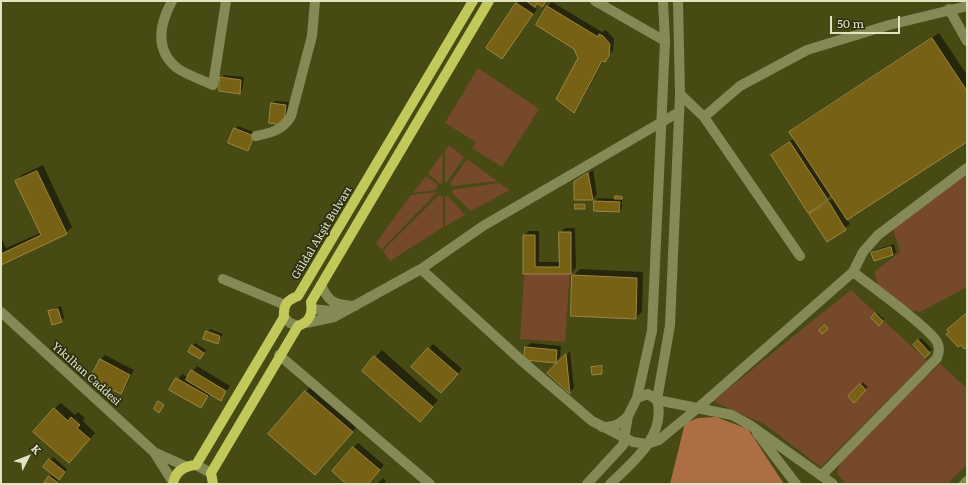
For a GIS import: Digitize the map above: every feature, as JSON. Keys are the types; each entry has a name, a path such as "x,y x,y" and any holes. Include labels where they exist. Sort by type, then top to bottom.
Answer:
{"main road":[{"name":"Güldal Akşit Bulvarı","path":"285,305 290,299 298,296 473,1"},
{"path":"213,484 211,473 279,355 302,325 321,285 489,1"},
{"path":"173,483 185,466 196,465 284,317 285,305"}],"street":[{"path":"172,1 165,14 160,30 161,41 168,56 177,68 213,85 226,1"},
{"path":"256,136 270,133 284,126 291,116 312,36 315,1"},
{"path":"595,1 665,41"},
{"path":"587,484 619,452 625,438 628,416 637,398 652,331 665,41 663,1"},
{"path":"610,484 641,454 655,429 659,417 657,400 670,326 680,94 678,1"},
{"path":"704,117 740,86 807,50 949,9 967,6"},
{"path":"949,9 967,41"},
{"path":"680,94 704,117 800,256"},
{"path":"284,317 290,323 302,325 334,317 357,306 421,269 483,226 679,112"},
{"path":"421,269 522,361 592,421 625,438 640,444 647,444 659,440 699,407 853,272 863,252 878,235 967,168"},
{"path":"822,475 937,358 939,350 937,341 924,328 853,272"},
{"path":"223,279 285,305"},
{"path":"321,285 327,297 334,303 357,306"},
{"path":"298,296 311,306 330,312 346,311"},
{"name":"Yıkılhan Caddesi","path":"1,312 154,452 173,483"},
{"path":"279,355 430,484"},
{"path":"637,398 648,394 657,400 699,407 732,416 750,425 833,484"},
{"path":"602,427 614,427 628,416"},
{"path":"750,425 796,484"},
{"name":"Yıkılhan Caddesi","path":"154,452 185,466"},
{"path":"196,465 211,473"},
{"path":"964,484 967,481"}],"shaded area":[{"path":"478,68 539,109 502,167 472,148 476,142 445,123"},
{"path":"449,145 464,157 447,182 445,182 445,151"},
{"path":"443,153 442,183 440,184 428,173"},
{"path":"467,159 497,181 452,186 450,184"},
{"path":"967,173 967,287 920,312 907,309 880,291 874,272 900,252 893,229"},
{"path":"426,176 438,185 436,190 413,193"},
{"path":"499,183 510,190 471,211 452,193 452,190"},
{"path":"437,192 381,250 376,243 411,195"},
{"path":"439,195 443,197 443,227 390,261 383,251"},
{"path":"448,196 465,215 445,226 445,197"},
{"path":"525,265 570,268 565,342 520,339"},
{"path":"851,290 927,361 821,467 764,424 713,401"},
{"path":"940,364 967,388 967,465 947,484 846,484 837,473 844,454"},
{"path":"716,417 748,429 784,484 670,484 685,423 698,418"}],"building":[{"path":"527,1 546,1 542,7 537,3 535,7"},
{"path":"516,3 533,14 502,59 486,48"},
{"path":"547,6 598,37 599,34 603,36 610,44 609,56 605,62 602,61 574,113 556,99 578,58 574,49 536,25"},
{"path":"932,38 967,91 967,142 847,220 789,132"},
{"path":"220,77 241,80 240,94 219,91"},
{"path":"271,103 286,105 284,125 269,123"},
{"path":"234,128 254,136 248,151 228,143"},
{"path":"790,142 828,200 808,213 771,155"},
{"path":"37,171 67,234 1,265 1,254 41,235 15,181"},
{"path":"588,173 593,200 574,200 574,182"},
{"path":"615,196 622,196 622,199 615,199"},
{"path":"594,201 620,202 619,212 594,211"},
{"path":"829,202 846,230 827,242 809,214"},
{"path":"575,204 585,204 585,209 575,209"},
{"path":"559,232 571,232 571,274 523,274 523,235 535,235 535,267 559,267"},
{"path":"891,247 893,255 874,261 871,253"},
{"path":"572,275 637,278 636,319 571,316"},
{"path":"58,309 62,322 52,325 48,311"},
{"path":"875,313 883,321 879,326 871,318"},
{"path":"967,313 967,347 964,349 961,345 958,347 946,334 949,332 947,330"},
{"path":"825,325 828,329 822,334 819,330"},
{"path":"206,331 220,336 218,344 203,339"},
{"path":"918,340 930,353 925,358 913,345"},
{"path":"192,345 204,353 200,359 188,352"},
{"path":"525,347 557,350 556,363 524,360"},
{"path":"428,348 458,374 441,393 411,367"},
{"path":"566,354 570,394 547,373"},
{"path":"374,356 433,407 420,422 362,371"},
{"path":"100,359 130,375 121,394 90,379"},
{"path":"602,366 602,374 592,375 591,367"},
{"path":"191,370 226,391 221,401 186,380"},
{"path":"176,378 208,396 201,408 169,390"},
{"path":"860,384 866,390 854,403 848,396"},
{"path":"305,391 353,432 315,475 268,434"},
{"path":"158,401 164,405 159,413 154,409"},
{"path":"54,408 68,421 71,417 80,425 77,428 90,439 69,463 33,432"},
{"path":"353,447 380,470 368,484 346,484 332,471"},
{"path":"49,459 65,472 59,480 43,467"},
{"path":"49,476 57,482 56,484 44,483"}]}
